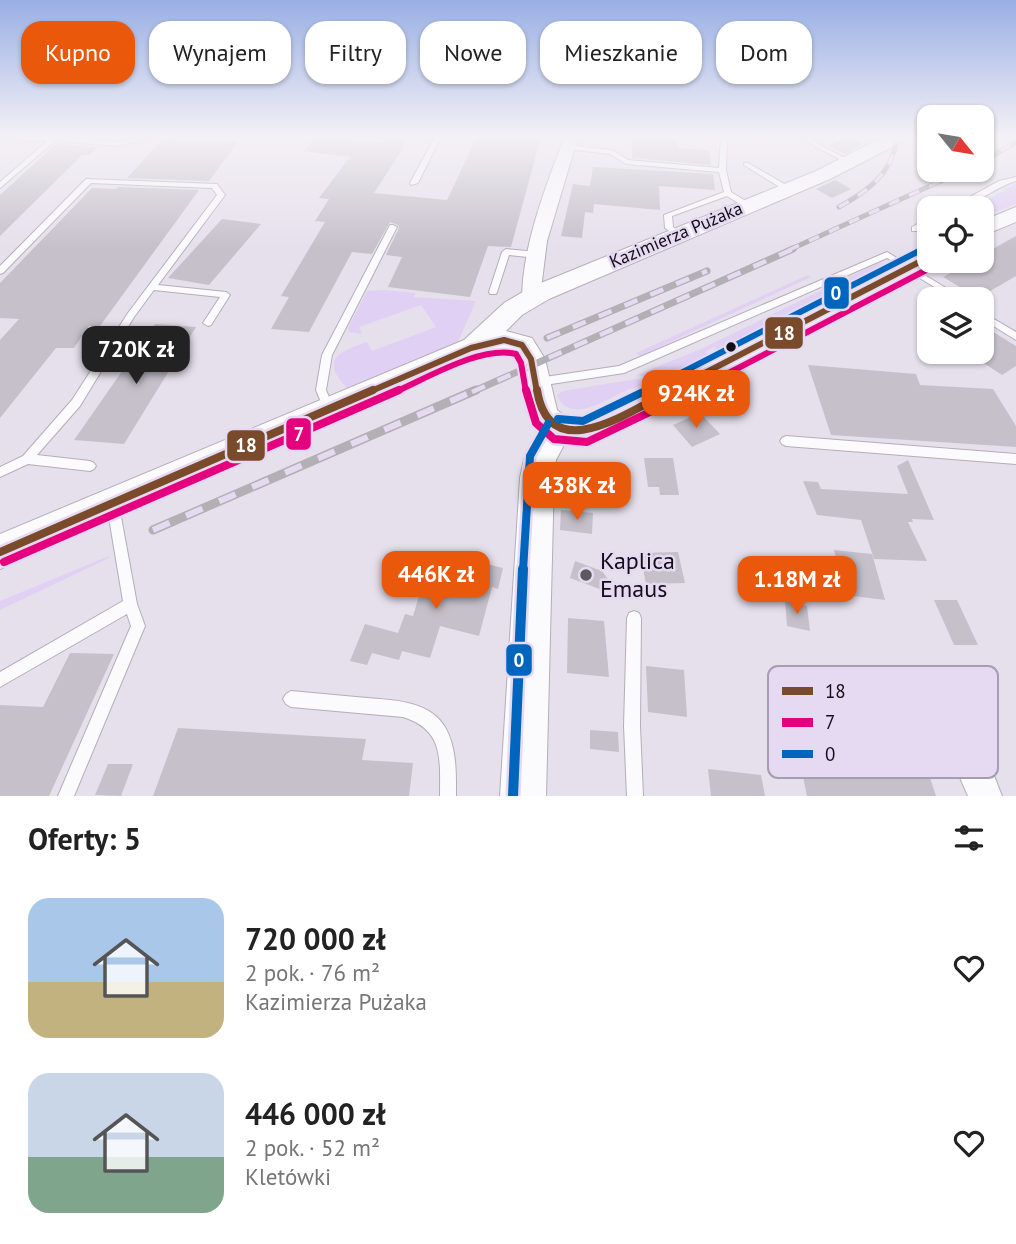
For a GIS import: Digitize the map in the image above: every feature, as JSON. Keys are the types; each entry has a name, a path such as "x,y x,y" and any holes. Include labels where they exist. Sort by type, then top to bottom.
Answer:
{"street":[{"path":"516,341 525,332 537,255 560,174"},
{"name":"Kazimierza Pużaka","path":"471,348 513,309 531,297 822,174"},
{"path":"994,224 1016,214"},
{"path":"0,552 471,348 500,339 516,341 530,356 541,414 557,429 575,433 604,424 917,263"},
{"path":"523,796 537,478 540,459 557,429"},
{"path":"978,778 985,796"}],"lane":[{"path":"0,186 13,174"},
{"path":"414,183 419,174"},
{"path":"723,174 728,193 748,205"},
{"path":"763,174 789,189"},
{"path":"977,196 1016,179"},
{"path":"0,271 89,181 214,186 221,195 131,315 76,403 27,458 0,472"},
{"path":"677,234 669,228 668,215 728,193"},
{"path":"330,409 321,390 327,355 393,227"},
{"path":"493,292 506,252 537,255"},
{"path":"537,382 620,370 887,255 917,262"},
{"path":"931,273 947,287"},
{"path":"152,287 226,295 208,323"},
{"path":"994,323 1016,337"},
{"path":"786,441 1016,459"},
{"path":"27,458 90,466"},
{"path":"66,796 138,626 130,604 112,504"},
{"path":"0,680 130,604"},
{"path":"634,618 632,726 635,796"},
{"path":"291,699 420,713 431,719 448,748 448,796"}],"shaded area":[{"path":"1016,183 1016,204 994,212 994,196"},
{"path":"878,263 888,264 718,350 714,347 705,352 709,356 659,380 637,375 701,349"},
{"path":"808,275 811,277 640,356 636,353"},
{"path":"367,291 415,293 414,297 476,301 457,344 347,388 335,370 334,363 341,353 367,342 372,351 436,327 421,305 359,327 362,334 349,332 348,328"},
{"path":"637,379 651,383 581,409 571,409 563,404 557,395 563,391"},
{"path":"109,558 0,610 0,601"}],"building":[{"path":"23,174 63,174 0,236 0,195"},
{"path":"131,174 214,174 209,181 127,178"},
{"path":"337,174 386,174 374,193 447,200 459,174 531,174 511,247 488,246 470,297 388,287 402,257 386,255 399,228 390,222 372,254 352,252 309,332 271,329 289,297 281,296 325,222 315,221 329,199 319,198"},
{"path":"592,174 713,174 715,190 659,186 660,210 594,204 593,213 585,212 582,238 561,236 573,184 590,186"},
{"path":"835,180 851,189 832,198 816,189"},
{"path":"92,188 199,190 100,326 89,326 74,348 56,348 0,418 0,340 19,319 0,318 0,283"},
{"path":"222,219 261,224 209,285 168,278"},
{"path":"1016,236 1016,276 994,289 960,287 943,277 950,273 994,273 994,248"},
{"path":"155,324 196,327 124,444 74,440"},
{"path":"994,332 1016,346 1016,366 1002,375 985,364 994,364"},
{"path":"808,365 916,374 920,385 993,389 1016,426 1016,447 831,435"},
{"path":"700,413 720,434 692,447 673,425"},
{"path":"644,458 673,458 679,495 660,495 659,487 648,487"},
{"path":"908,460 934,520 912,519 913,522 908,522 927,561 874,559 861,520 817,515 803,481 818,482 821,489 908,494 897,466"},
{"path":"561,510 593,513 592,534 560,530"},
{"path":"834,550 872,554 885,600 845,595 841,578 835,578 831,561 837,562"},
{"path":"678,552 685,583 646,584 640,553"},
{"path":"462,558 503,568 498,589 492,587 479,636 440,626 430,658 402,651 399,660 372,653 367,665 350,661 365,624 398,633 405,614 413,616 430,560 460,565"},
{"name":"Kaplica Emaus","path":"575,561 602,571 608,579 605,591 570,578"},
{"path":"743,562 792,571 796,596 745,587"},
{"path":"934,600 957,600 978,645 954,645"},
{"path":"785,601 807,606 810,631 787,626"},
{"path":"568,618 604,621 609,677 567,673"},
{"path":"70,653 114,654 49,796 0,796 0,705 43,707"},
{"path":"646,666 684,670 687,717 648,712"},
{"path":"178,728 366,739 362,760 413,763 409,796 153,796"},
{"path":"590,730 618,732 619,752 590,749"},
{"path":"108,764 133,764 121,796 95,795"},
{"path":"708,769 761,775 765,796 711,796"},
{"path":"803,778 930,778 936,796 807,796"}],"railway":[{"path":"839,207 860,194 882,174"},
{"path":"789,250 939,182"},
{"path":"472,392 793,249"},
{"path":"547,338 707,271"},
{"path":"153,530 476,390"}],"transit line":[{"name":"0","path":"558,419 583,421 605,412 917,252"},
{"name":"18","path":"0,552 471,348 504,340 522,345 531,359 544,417 558,429 585,432 696,379 917,263"},
{"name":"7","path":"4,562 474,358 504,351 516,354 521,363 528,401 536,423 554,439 587,442 701,388 921,273"},
{"name":"0","path":"513,796 527,478 530,456 548,424"}],"place":[{"name":"Kaplica Emaus","path":"586,575"}]}
